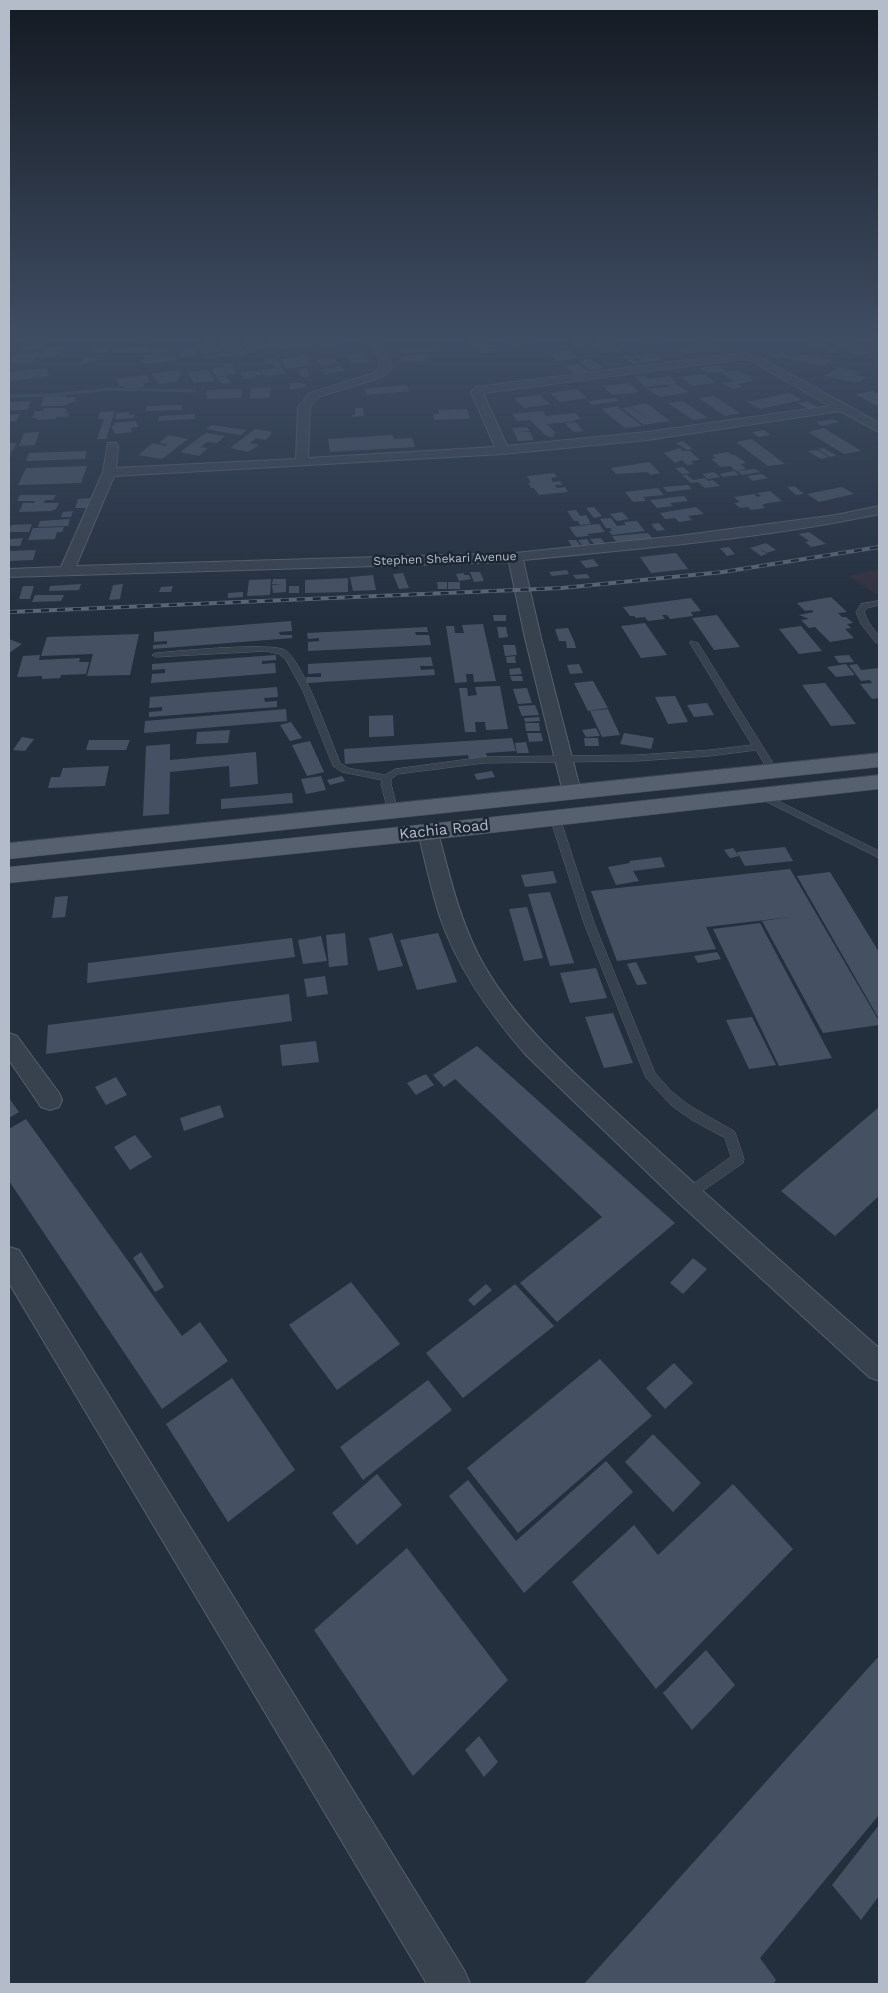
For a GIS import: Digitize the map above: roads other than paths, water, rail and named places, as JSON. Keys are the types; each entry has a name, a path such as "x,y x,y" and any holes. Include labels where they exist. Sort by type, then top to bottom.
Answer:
{"main road":[{"name":"Kachia Road","path":"9,852 879,760"},
{"name":"Kachia Road","path":"9,875 428,832 879,782"}],"street":[{"path":"302,462 303,432"},
{"path":"495,432 503,450"},
{"path":"109,472 503,450 674,432"},
{"path":"67,571 109,472 112,446"},
{"name":"Stephen Shekari Avenue","path":"9,573 515,557 678,540 836,519 879,510"},
{"path":"515,557 533,638 572,792"},
{"path":"428,832 451,917 486,989 510,1024 688,1195 879,1367"},
{"path":"9,1042 50,1100"},
{"path":"9,1259 450,1984"}],"lane":[{"path":"878,603 864,606 860,612 865,624 879,641"},
{"path":"694,643 773,771"},
{"path":"156,654 266,649 282,652 289,659 308,691 336,764 345,770 388,778"},
{"path":"393,811 386,784 388,778 395,772 484,760 637,758 710,753 758,747"},
{"path":"760,795 879,855"},
{"path":"555,818 589,923 650,1075 663,1093 694,1116 730,1135 738,1159 688,1195"}],"railway":[{"path":"9,612 562,588 723,572 879,547"}]}
